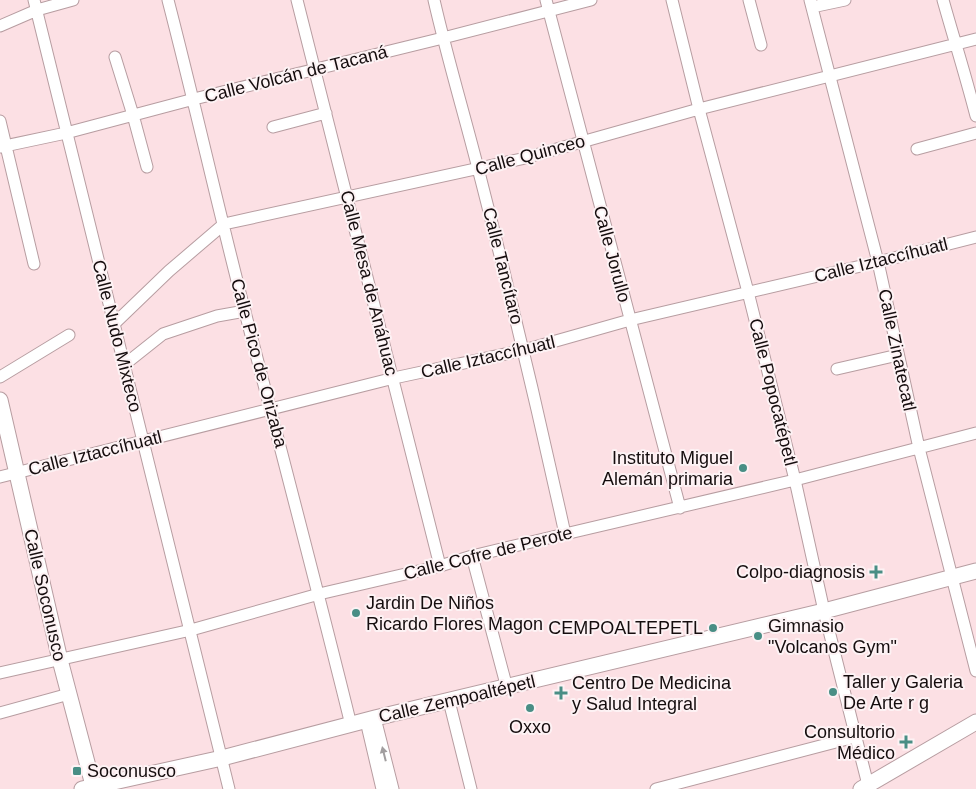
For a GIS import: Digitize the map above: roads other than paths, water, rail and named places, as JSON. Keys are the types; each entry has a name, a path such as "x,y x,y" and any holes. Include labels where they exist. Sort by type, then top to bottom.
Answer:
{"main road":[{"name":"Calle Soconusco","path":"0,400 90,788"},
{"name":"Calle Zempoaltépetl","path":"90,788 222,758 371,720 824,611 952,579 976,571"},
{"path":"864,787 976,722"}],"street":[{"path":"0,26 36,5 73,0"},
{"name":"Calle Pico de Orizaba","path":"168,0 351,725"},
{"name":"Calle Mesa de Anáhuac","path":"297,0 440,566"},
{"name":"Calle Tancítaro","path":"434,0 524,350 565,534"},
{"name":"Calle Volcán de Tacaná","path":"3,146 66,133 314,68 443,38 548,6 591,0"},
{"name":"Calle Popocatépetl","path":"672,0 748,292 794,480 855,737 864,787"},
{"path":"749,0 761,45"},
{"path":"811,4 845,0"},
{"path":"943,0 976,116"},
{"name":"Calle Zinatecatl","path":"811,4 878,262 919,448 976,671"},
{"name":"Calle Nudo Mixteco","path":"36,5 229,789"},
{"name":"Calle Jorullo","path":"548,6 680,508"},
{"name":"Calle Quinceo","path":"115,324 170,271 224,224 478,169 699,109 976,39"},
{"path":"115,57 147,167"},
{"path":"273,127 326,113"},
{"path":"0,121 3,146 34,264"},
{"path":"918,149 976,134"},
{"name":"Calle Iztaccíhuatl","path":"0,477 394,378 524,350 630,320 878,262 976,236"},
{"path":"124,365 163,334 217,316 245,311"},
{"path":"0,377 69,336"},
{"path":"837,369 898,355"},
{"name":"Calle Cofre de Perote","path":"0,673 190,630 319,594 440,566 472,556 680,508 976,433"},
{"path":"472,556 506,688"},
{"path":"0,713 69,694"},
{"path":"449,701 472,789"},
{"path":"371,720 382,789"},
{"path":"371,720 393,789"},
{"path":"656,789 855,737"}],"place":[{"name":"Instituto Miguel Alemán primaria","path":"743,468"},
{"name":"Colpo-diagnosis","path":"876,572"},
{"name":"Jardin De Niños Ricardo Flores Magon","path":"356,613"},
{"name":"CEMPOALTEPETL","path":"713,628"},
{"name":"Gimnasio \"Volcanos Gym\"","path":"758,636"},
{"name":"Taller y Galeria De Arte r g","path":"833,692"},
{"name":"Centro De Medicina y Salud Integral","path":"561,693"},
{"name":"Oxxo","path":"530,708"},
{"name":"Consultorio Médico","path":"906,742"},
{"name":"Soconusco","path":"77,771"}]}
